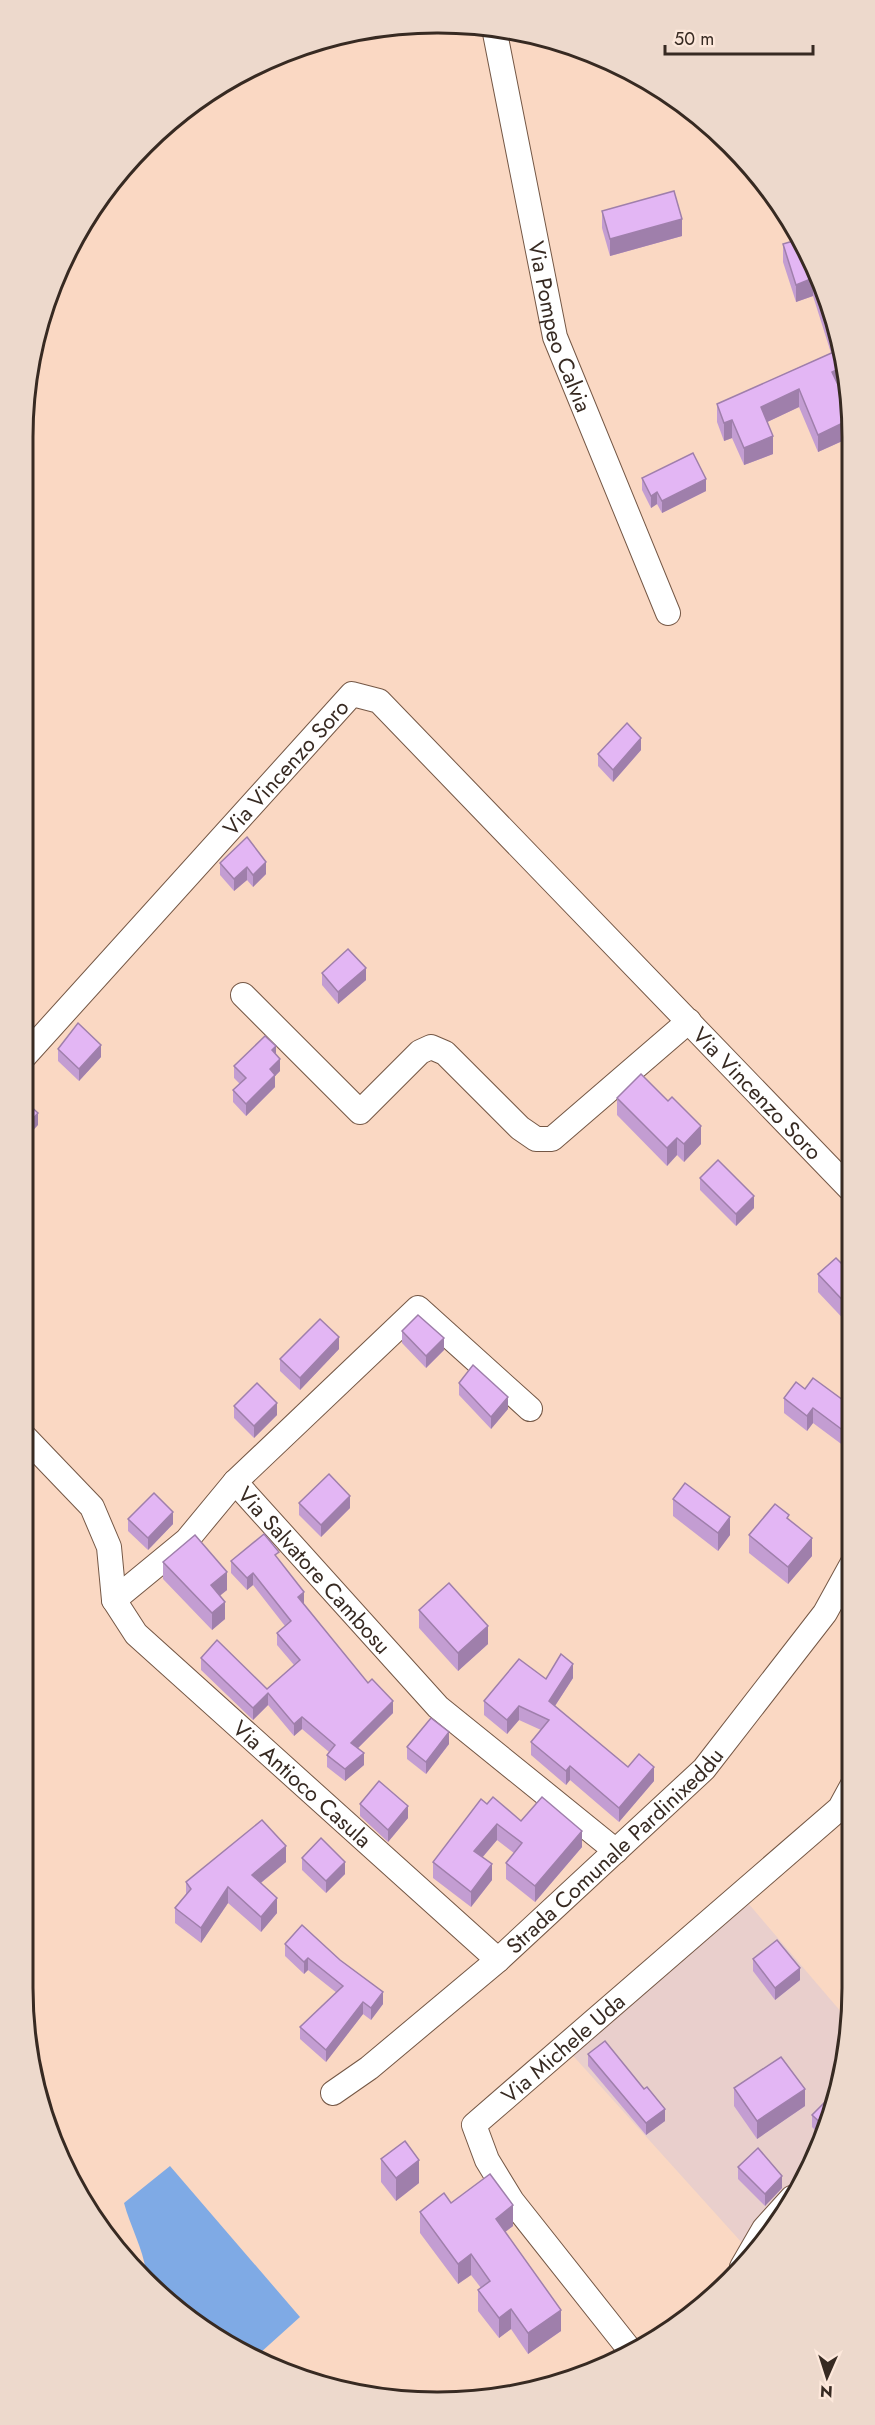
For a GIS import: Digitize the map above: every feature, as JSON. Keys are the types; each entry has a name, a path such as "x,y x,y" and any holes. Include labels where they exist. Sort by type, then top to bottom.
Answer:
{"street":[{"name":"Via Pompeo Calvia","path":"496,37 555,337 668,613"},
{"name":"Via Vincenzo Soro","path":"33,1047 352,694 379,701 842,1181"},
{"name":"Via Vincenzo Soro","path":"243,995 360,1112 420,1052 431,1047 445,1053 520,1128 536,1139 552,1139 689,1021"},
{"name":"Via Salvatore Cambosu","path":"530,1409 418,1308 235,1482 438,1707 616,1851"},
{"name":"Via Antioco Casula","path":"33,1445 92,1506 109,1547 114,1600 136,1634 498,1960"},
{"path":"114,1600 187,1540 235,1482"},
{"name":"Strada Comunale Pardinixeddu","path":"333,2093 369,2068 498,1960 704,1769 825,1613 842,1582"},
{"name":"Via Michele Uda","path":"628,2344 512,2201 487,2160 474,2125 842,1804"}],"shaded area":[{"path":"748,1903 841,2012 839,2040 821,2118 788,2190 747,2248 567,2049"}],"water":[{"path":"170,2166 300,2317 262,2351 213,2324 171,2292 145,2267 124,2203"}],"building":[{"path":"674,191 682,219 610,239 602,211"},
{"path":"791,242 809,279 796,285 783,244"},
{"path":"833,353 836,370 832,372 839,387 841,424 818,435 799,389 761,407 773,436 744,448 732,420 724,423 717,404"},
{"path":"693,453 706,479 662,501 657,492 651,496 642,478"},
{"path":"627,723 641,738 613,770 598,754"},
{"path":"247,837 266,862 253,875 247,867 234,879 220,863"},
{"path":"348,949 366,968 338,992 322,973"},
{"path":"78,1023 101,1045 79,1069 58,1049"},
{"path":"265,1036 276,1046 272,1050 280,1059 270,1069 275,1075 246,1104 233,1090 246,1078 234,1066"},
{"path":"641,1074 668,1101 672,1097 701,1126 684,1144 677,1138 667,1148 617,1098"},
{"path":"33,1108 38,1113 33,1119"},
{"path":"718,1160 754,1196 736,1214 700,1178"},
{"path":"836,1258 842,1264 842,1299 818,1274"},
{"path":"418,1315 444,1338 426,1356 402,1331"},
{"path":"320,1319 339,1337 300,1378 280,1359"},
{"path":"473,1365 508,1397 491,1417 459,1383"},
{"path":"813,1378 842,1399 842,1430 813,1408 807,1416 784,1398 796,1382 805,1389"},
{"path":"257,1383 277,1403 254,1426 234,1406"},
{"path":"329,1474 350,1496 321,1525 299,1503"},
{"path":"685,1483 730,1517 718,1533 673,1499"},
{"path":"154,1493 173,1512 148,1538 128,1519"},
{"path":"775,1504 789,1515 787,1518 812,1538 788,1567 749,1535"},
{"path":"264,1534 279,1552 275,1555 304,1592 298,1597 368,1683 372,1679 393,1701 351,1743 364,1753 345,1769 327,1755 335,1745 302,1717 294,1724 268,1693 253,1708 201,1658 217,1640 267,1689 300,1660 277,1633 291,1621 253,1573 247,1578 231,1561"},
{"path":"195,1535 227,1572 211,1585 225,1602 212,1613 163,1562"},
{"path":"449,1583 488,1626 458,1653 419,1610"},
{"path":"561,1654 573,1664 549,1701 628,1767 639,1754 654,1767 619,1808 570,1766 566,1771 531,1742 549,1720 519,1706 507,1720 484,1701 519,1659 546,1679"},
{"path":"431,1718 449,1732 426,1762 407,1747"},
{"path":"379,1781 408,1806 388,1830 360,1804"},
{"path":"493,1797 521,1821 542,1797 582,1831 535,1886 506,1863 522,1843 497,1824 474,1851 492,1864 471,1892 433,1862 481,1799 487,1804"},
{"path":"262,1820 286,1846 252,1875 277,1898 261,1917 228,1887 201,1928 175,1908 191,1889 186,1882"},
{"path":"321,1838 345,1862 326,1881 302,1858"},
{"path":"302,1925 340,1960 383,1992 371,2008 363,2002 326,2050 300,2027 343,1986 308,1958 304,1962 285,1944"},
{"path":"777,1940 800,1968 775,1988 753,1959"},
{"path":"605,2041 644,2089 647,2087 665,2109 646,2123 588,2054"},
{"path":"781,2057 805,2089 757,2121 734,2088"},
{"path":"825,2102 819,2122 812,2115"},
{"path":"405,2141 419,2160 396,2178 381,2159"},
{"path":"758,2148 782,2176 765,2194 738,2167"},
{"path":"490,2174 513,2205 496,2219 561,2310 528,2333 511,2309 499,2318 478,2290 490,2281 471,2254 458,2264 420,2212 444,2193 451,2203"}]}
